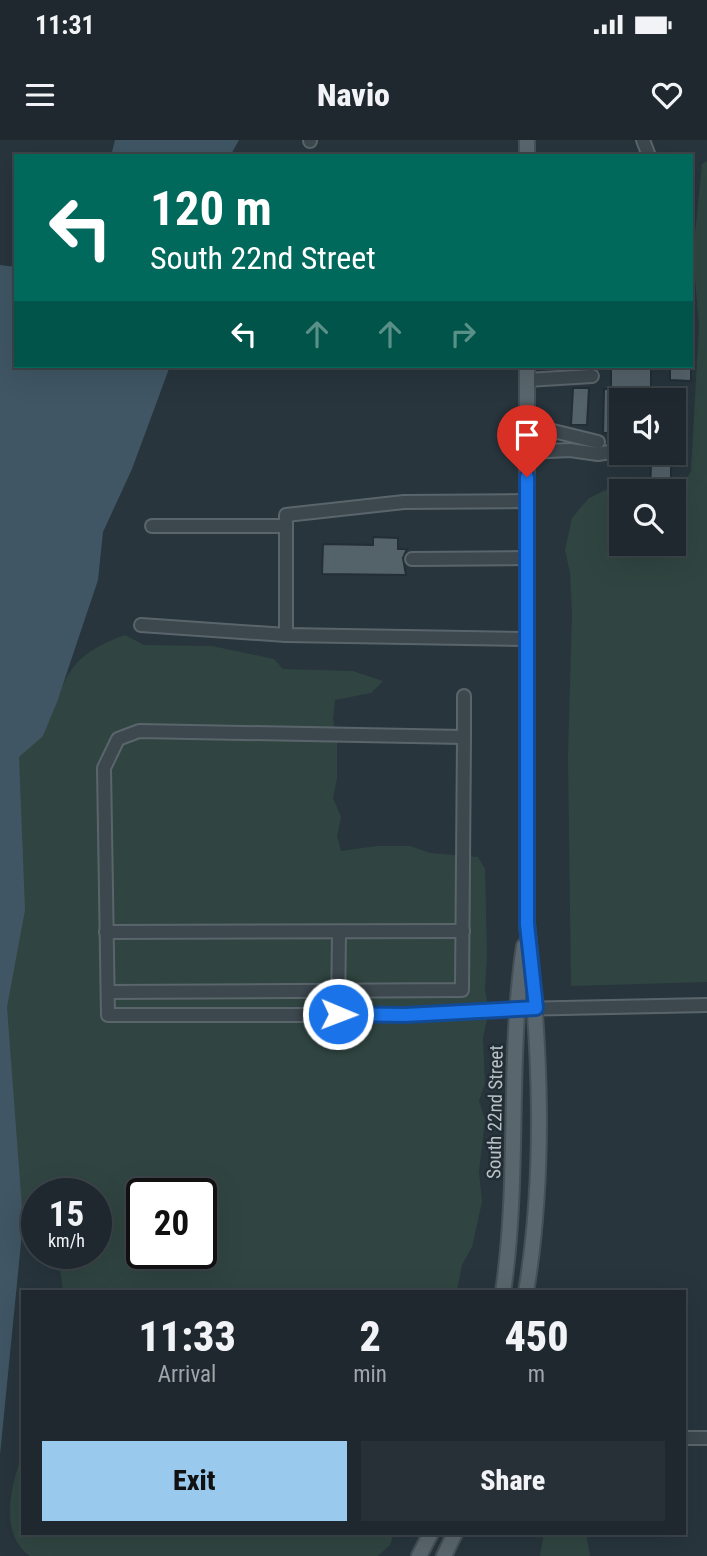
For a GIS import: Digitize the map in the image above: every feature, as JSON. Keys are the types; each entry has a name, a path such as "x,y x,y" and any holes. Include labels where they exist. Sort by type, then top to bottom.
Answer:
{"main road":[{"path":"527,373 527,924"},
{"name":"South 22nd Street","path":"526,1290 537,1167 536,1008 527,924"},
{"name":"South 22nd Street","path":"503,1290 513,1199 515,1009 527,924"},
{"path":"419,1556 430,1535"},
{"path":"444,1556 454,1535"}],"lane":[{"path":"527,373 592,376"},
{"path":"527,431 553,430 598,442"},
{"path":"527,452 609,452"},
{"path":"286,635 286,515 404,502 527,501"},
{"path":"152,526 286,526"},
{"path":"412,559 527,558"},
{"path":"141,625 286,635 527,639"},
{"path":"108,992 463,990 464,696"},
{"path":"464,737 139,731 118,739 104,768 108,1015 405,1015 536,1008 707,1005"},
{"path":"106,932 463,931"},
{"path":"338,1014 339,932"},
{"path":"686,1438 707,1438"}],"green space":[{"path":"707,161 707,982 571,986 568,756 572,614 570,573 565,550 572,518 589,498 609,488 609,556 686,556 686,480 691,471 699,326 693,254 702,164"},
{"path":"125,635 144,645 212,646 274,659 283,669 353,671 383,681 371,693 335,700 333,719 337,741 337,778 333,798 341,817 337,836 341,851 377,846 410,846 430,853 478,857 485,869 485,991 489,1010 483,1038 485,1083 479,1101 485,1120 479,1172 482,1202 472,1247 462,1265 457,1290 63,1290 60,1269 112,1269 112,1178 21,1178 21,1243 0,1454 0,759 43,736 69,673 89,652"},
{"path":"21,1459 21,1535 393,1535 390,1545 378,1556 30,1556 14,1536 11,1524 14,1481"},
{"path":"544,1535 586,1535 590,1556 540,1556"}],"water":[{"path":"115,140 239,140 231,154 112,154"},
{"path":"0,265 14,267 14,368 169,368 132,469 103,532 98,580 57,702 43,736 19,757 25,910 7,1007 21,1195 21,1242 0,1454"}],"building":[{"path":"611,368 651,368 651,388 611,388"},
{"path":"670,368 691,368 691,381 670,380"},
{"path":"573,388 589,388 587,425 571,425"},
{"path":"604,389 609,389 609,433 603,433"},
{"path":"651,465 671,465 671,479 650,479"},
{"path":"373,537 398,538 398,549 407,549 403,558 406,575 322,574 323,544 373,545"}],"route":[{"path":"338,1014 405,1015 536,1008 527,924 527,477"}]}
